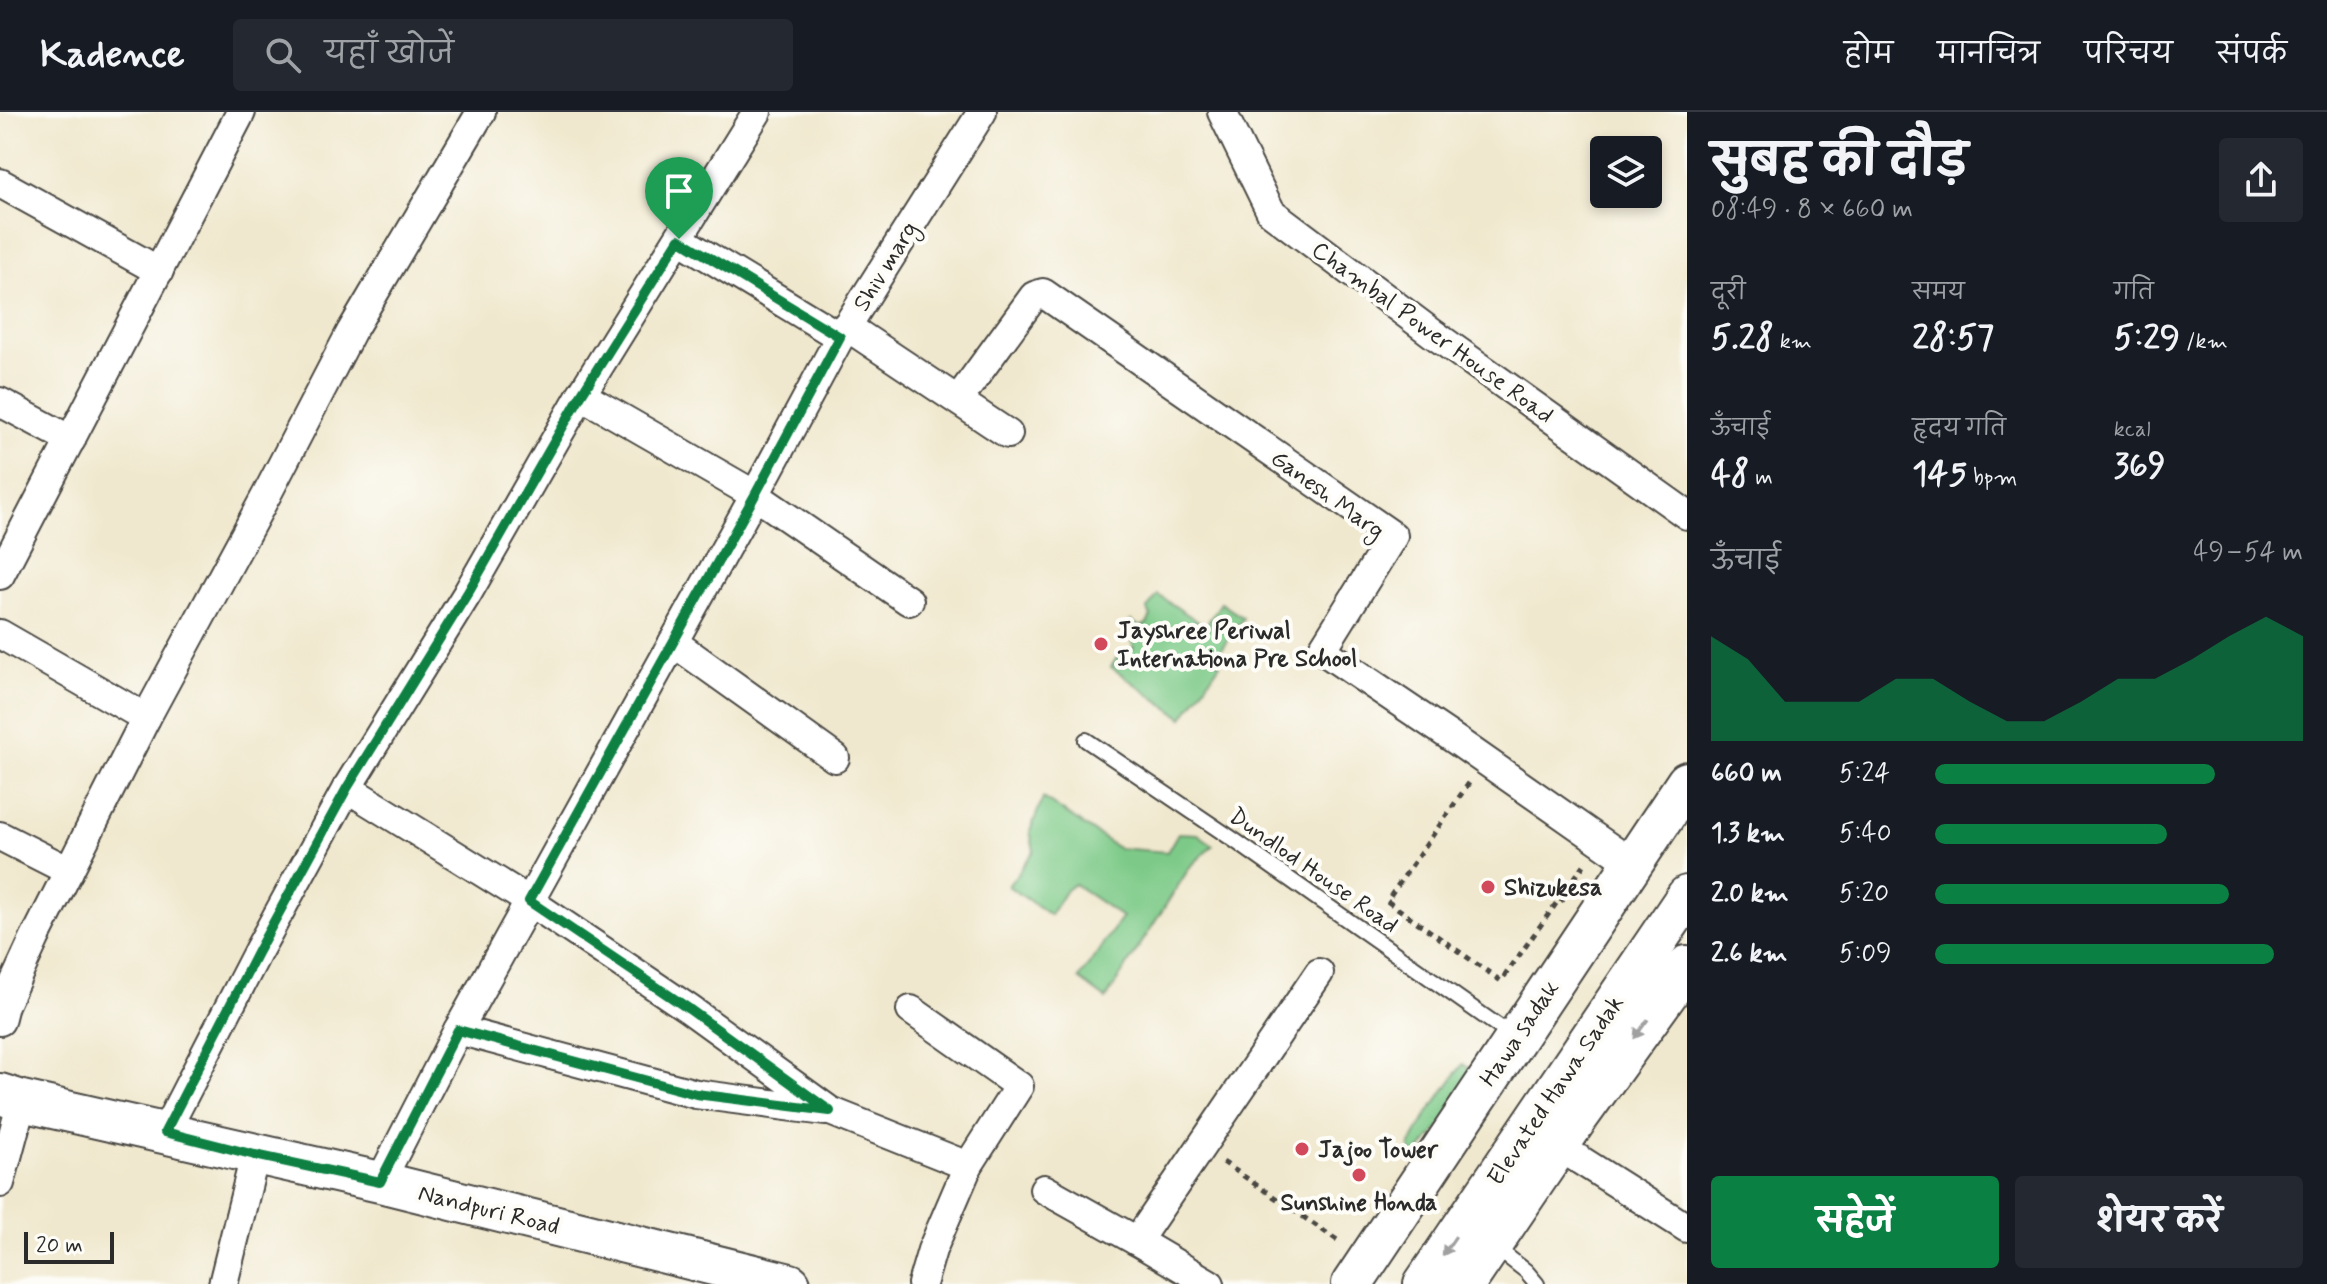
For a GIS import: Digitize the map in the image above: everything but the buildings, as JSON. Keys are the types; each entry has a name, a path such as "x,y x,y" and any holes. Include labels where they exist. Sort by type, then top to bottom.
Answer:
{"main road":[{"name":"Hawa sadak","path":"1365,1276 1515,1039 1687,782"},
{"name":"Elevated Hawa Sadak","path":"1365,1276 1687,817"},
{"name":"Elevated Hawa Sadak","path":"1424,1284 1687,896"},
{"path":"1465,1284 1558,1146 1687,966"},
{"name":"Nandpuri Road","path":"11,1097 380,1182 790,1284"}],"street":[{"path":"0,575 241,112"},
{"path":"1,1009 146,718 351,332 481,112"},
{"path":"165,1132 258,951 347,788 467,594 581,395 757,112"},
{"name":"Shiv marg","path":"380,1182 458,1030 843,332 982,112"},
{"name":"Chambal Power House Road","path":"1222,112 1271,212 1432,333 1687,515"},
{"path":"0,183 159,271"},
{"path":"679,239 958,400 1008,434"},
{"name":"Ganesh Marg","path":"958,400 1034,296 1043,293 1393,536 1322,650 1633,864"},
{"path":"581,395 755,495 909,601"},
{"path":"0,402 71,440"},
{"path":"0,634 146,718"},
{"path":"673,642 835,758"},
{"path":"347,788 529,901 689,1009 830,1111 968,1166"},
{"path":"0,836 69,871"},
{"path":"1137,1241 1319,973"},
{"path":"911,1010 1019,1086 968,1166 932,1250 922,1284"},
{"path":"458,1030 696,1094 830,1111"},
{"path":"0,1183 11,1097"},
{"path":"1558,1146 1687,1228"},
{"path":"223,1284 255,1155"},
{"path":"1044,1189 1210,1284"}],"lane":[{"name":"Dundlod House Road","path":"1086,740 1234,840 1515,1039"},
{"path":"1492,1244 1526,1271 1537,1284"}],"path":[{"path":"1471,781 1387,901 1501,981 1586,862"},
{"path":"1560,898 1594,922"},
{"path":"1218,1158 1365,1276"}],"green space":[{"path":"1158,595 1205,626 1221,603 1243,618 1215,658 1220,664 1183,718 1111,667 1120,653 1134,647 1130,638 1123,633 1131,621 1140,627 1147,624 1151,616 1147,609"},
{"path":"1043,798 1118,848 1167,852 1178,833 1198,834 1213,845 1190,867 1106,999 1079,979 1122,917 1074,884 1066,890 1050,915 1008,886 1034,851 1030,831"},
{"path":"1463,1064 1482,1078 1413,1159 1410,1146 1427,1115"}],"place":[{"name":"Jayshree Periwal Internationa Pre School","path":"1101,644"},
{"name":"Shizukesa","path":"1488,887"},
{"name":"Jajoo Tower","path":"1302,1149"},
{"name":"Sunshine Honda","path":"1359,1175"}],"route":[{"path":"679,239 840,337 529,901 689,1009 830,1111 696,1094 458,1030 380,1182 165,1132 258,951 347,788 467,594 581,395 679,239"}]}
